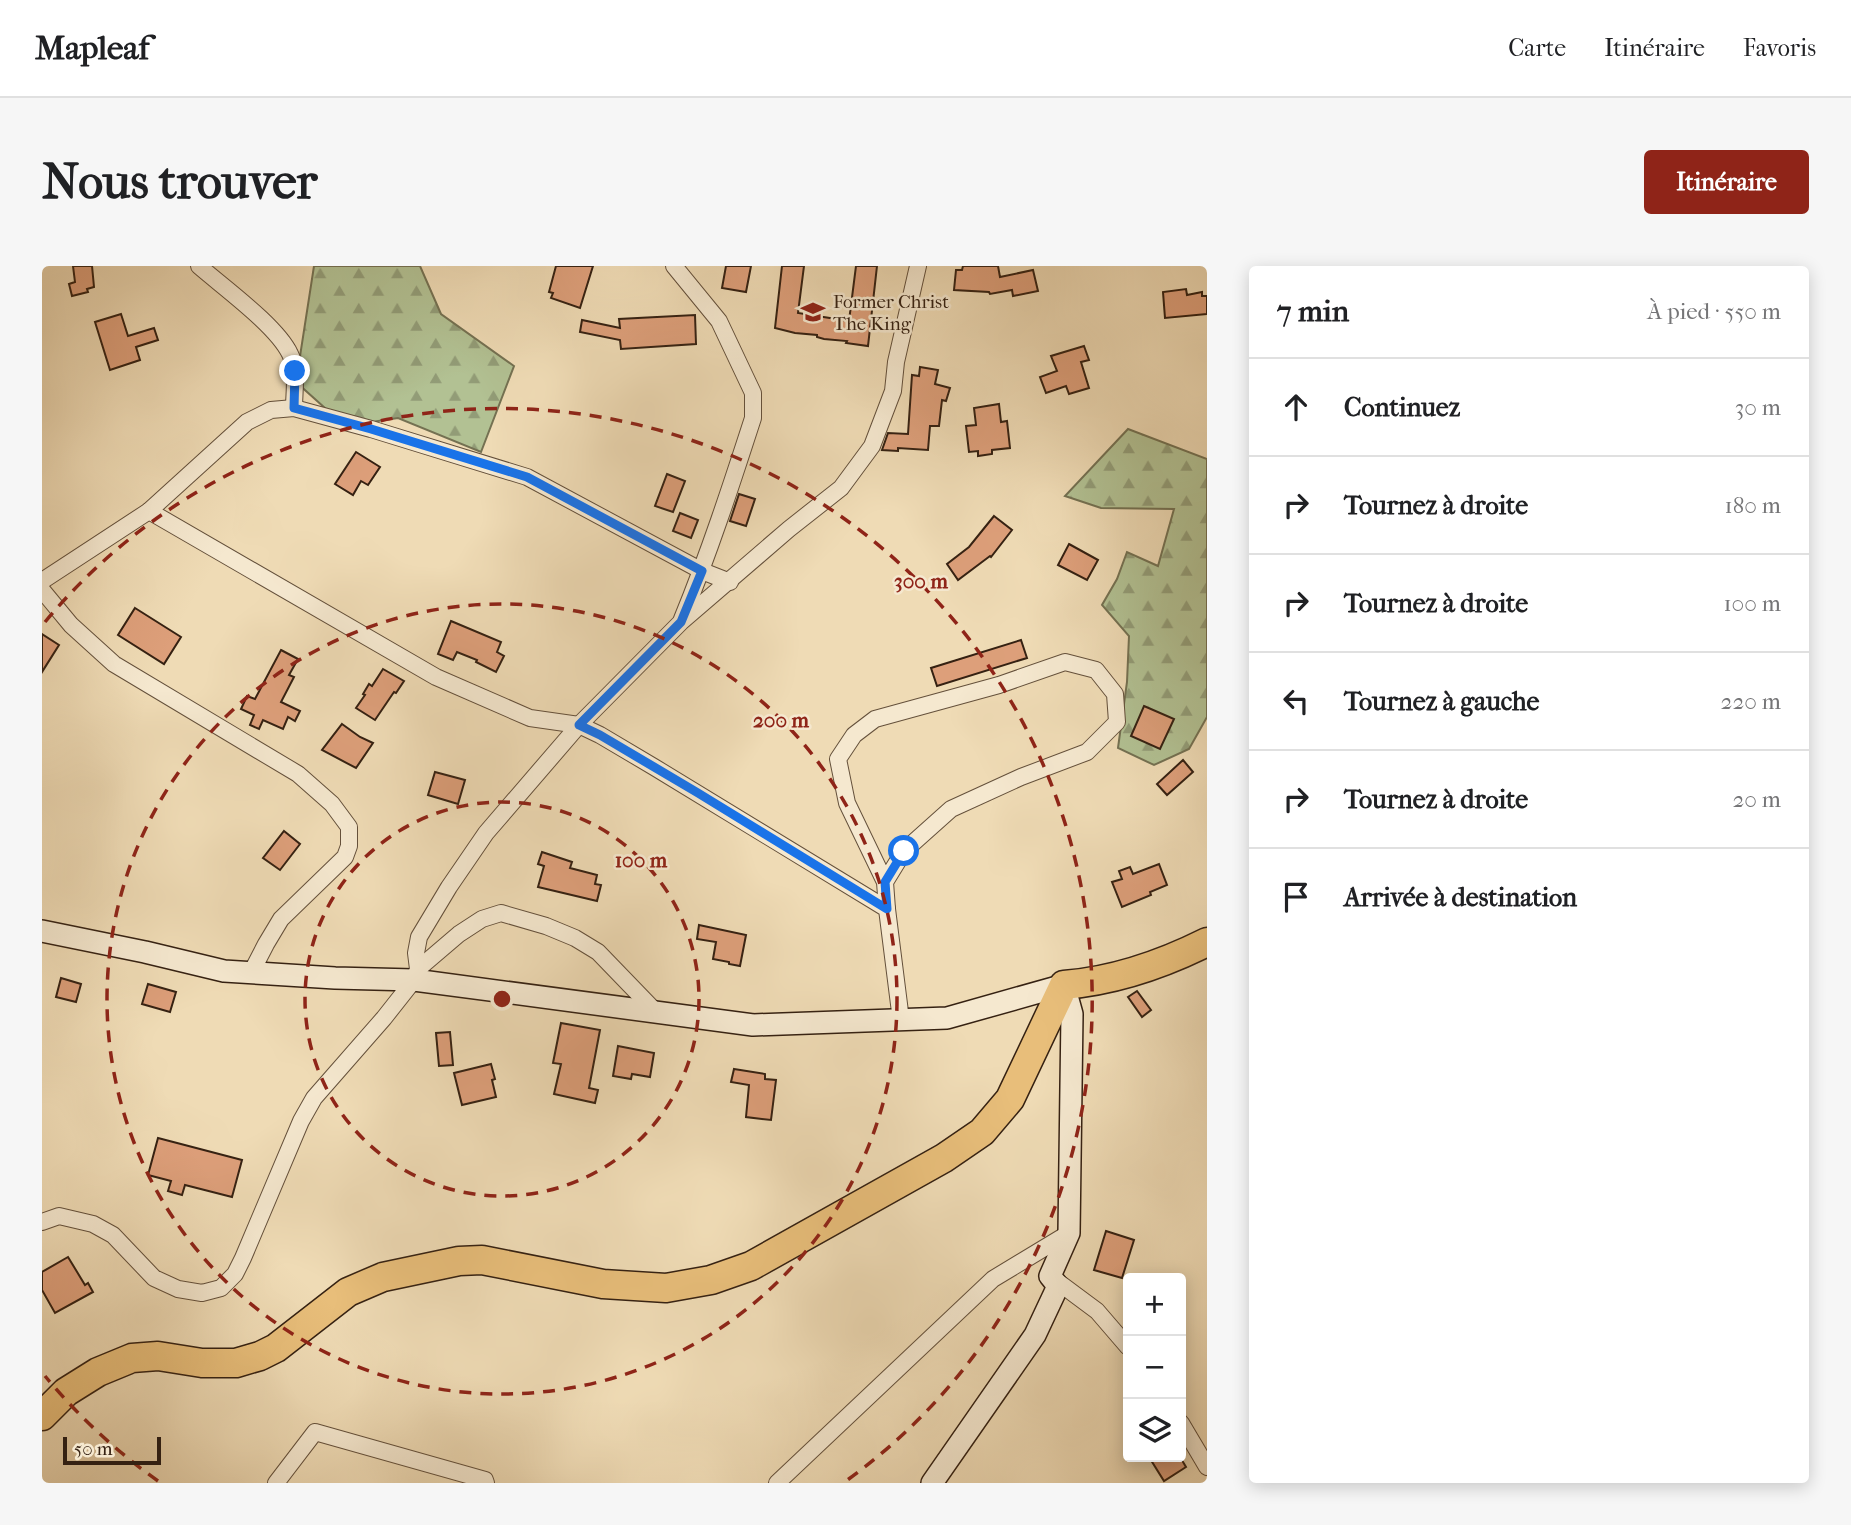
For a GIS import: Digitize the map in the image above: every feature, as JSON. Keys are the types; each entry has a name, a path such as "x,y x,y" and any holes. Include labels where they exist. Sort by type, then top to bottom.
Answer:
{"highway":[{"path":"42,1416 66,1392 98,1372 132,1358 158,1356 202,1363 236,1363 260,1356 276,1348 348,1292 383,1277 459,1261 482,1260 603,1284 666,1288 711,1279 751,1266 932,1165 982,1132 1010,1099 1064,985 1088,983 1119,975 1180,956 1207,942"}],"street":[{"path":"199,266 269,327 291,355 295,371 294,408"},
{"path":"674,266 719,321 753,393 753,418 702,571 681,622"},
{"path":"416,974 419,937 449,887 486,833 579,725 681,622 841,488 872,446 893,391 896,362 918,266"},
{"path":"42,581 149,512 247,422 271,410 294,408 527,477 702,571 730,582"},
{"path":"149,512 436,677 530,718 579,725 600,735 887,909"},
{"path":"42,590 71,625 114,664 298,774 332,804 349,827 349,846 345,857 281,919 251,973"},
{"path":"885,882 904,851 951,809 1087,752 1116,722 1115,694 1097,670 1065,662 999,685 875,719 854,736 838,759 846,803 885,882 901,1020"},
{"path":"42,1222 59,1216 93,1224 113,1235 154,1278 178,1289 202,1293 222,1288 235,1274 243,1258 301,1121 314,1098 384,1018 416,974 460,934 482,919 502,913 575,938 598,952 655,1011"},
{"path":"42,931 224,971 335,978 416,974 754,1025 947,1018 1064,985 1072,1014 1069,1233 1050,1276"},
{"path":"777,1483 993,1279 1069,1233"},
{"path":"1050,1276 1097,1311 1123,1341"},
{"path":"932,1483 1035,1335 1058,1286 1050,1276"},
{"path":"1186,1431 1207,1467"},
{"path":"276,1483 315,1432 485,1480 486,1483"}],"green space":[{"path":"314,266 420,266 441,314 514,366 481,452 398,418 345,426 296,382"},
{"path":"1128,429 1207,459 1207,717 1189,749 1154,765 1118,748 1127,682 1129,636 1102,605 1117,579 1127,552 1158,566 1174,509 1101,508 1065,496"}],"building":[{"path":"73,266 92,266 94,287 87,289 88,292 72,296 69,284 75,282"},
{"path":"556,266 593,266 580,308 551,298 553,293 549,292"},
{"path":"726,266 751,266 746,292 722,288"},
{"path":"782,266 804,266 798,313 849,321 856,266 877,266 868,346 775,328"},
{"path":"963,266 998,266 1000,277 1033,270 1038,291 1013,296 1012,290 990,294 954,290 956,270 962,270"},
{"path":"1186,289 1187,295 1202,292 1202,296 1207,296 1207,314 1165,318 1163,292"},
{"path":"121,314 128,336 154,328 158,340 136,347 140,360 110,370 95,322"},
{"path":"695,315 696,344 621,349 620,340 580,332 582,320 620,328 619,319"},
{"path":"1084,346 1089,360 1081,362 1089,388 1069,394 1066,386 1046,393 1040,377 1057,371 1051,356"},
{"path":"920,367 938,370 935,384 950,388 946,401 942,400 939,426 930,426 928,450 882,450 888,433 908,434 912,375 919,376"},
{"path":"999,404 1001,422 1007,421 1010,448 992,450 992,454 978,456 978,451 969,452 966,426 976,425 974,408"},
{"path":"356,452 380,467 368,485 361,481 353,495 335,484"},
{"path":"667,474 685,481 673,512 655,506"},
{"path":"739,494 755,499 746,526 730,521"},
{"path":"680,513 698,520 691,538 673,531"},
{"path":"994,516 1012,530 991,557 958,580 947,564 969,547"},
{"path":"1069,544 1098,560 1087,580 1058,565"},
{"path":"135,608 181,637 164,664 118,635"},
{"path":"451,621 501,642 497,652 504,656 496,672 457,652 453,660 438,654"},
{"path":"42,634 59,645 42,672"},
{"path":"1021,640 1027,658 937,686 931,668"},
{"path":"281,650 298,659 289,675 294,677 281,702 300,711 295,721 288,717 283,729 263,720 259,729 250,725 254,715 241,709 247,696 255,699"},
{"path":"383,669 404,681 375,720 356,708 369,684 372,686"},
{"path":"1144,706 1174,719 1160,749 1131,736"},
{"path":"342,724 373,743 356,768 322,750"},
{"path":"1183,760 1193,772 1167,795 1157,784"},
{"path":"435,772 465,780 458,804 428,795"},
{"path":"284,831 300,844 280,870 263,858"},
{"path":"542,852 572,862 570,868 597,875 595,884 601,885 597,901 538,887 544,866 538,864"},
{"path":"1159,864 1167,885 1122,907 1112,882 1122,879 1119,871 1130,867 1133,874"},
{"path":"699,925 746,935 740,966 713,959 716,942 697,939"},
{"path":"61,978 81,984 76,1002 56,997"},
{"path":"148,984 176,992 170,1012 142,1004"},
{"path":"1137,991 1151,1010 1142,1017 1128,997"},
{"path":"561,1023 600,1030 589,1088 598,1090 595,1103 554,1094 561,1064 553,1063"},
{"path":"450,1032 453,1065 439,1066 436,1033"},
{"path":"618,1046 654,1053 650,1077 632,1074 631,1079 613,1076"},
{"path":"491,1064 496,1097 462,1105 454,1073"},
{"path":"734,1069 765,1074 765,1079 776,1080 771,1120 746,1117 749,1085 731,1082"},
{"path":"158,1138 242,1160 232,1197 185,1185 182,1195 168,1191 171,1181 148,1175"},
{"path":"1106,1231 1134,1240 1122,1278 1094,1270"},
{"path":"68,1257 85,1285 88,1283 93,1292 55,1313 42,1290 42,1272"},
{"path":"1152,1462 1183,1462 1186,1467 1164,1481"}],"place":[{"name":"Former Christ The King","path":"813,312"}],"route":[{"path":"295,371 294,408 527,477 702,571 681,622 579,725 765,833 887,909 885,882 904,851"}]}
